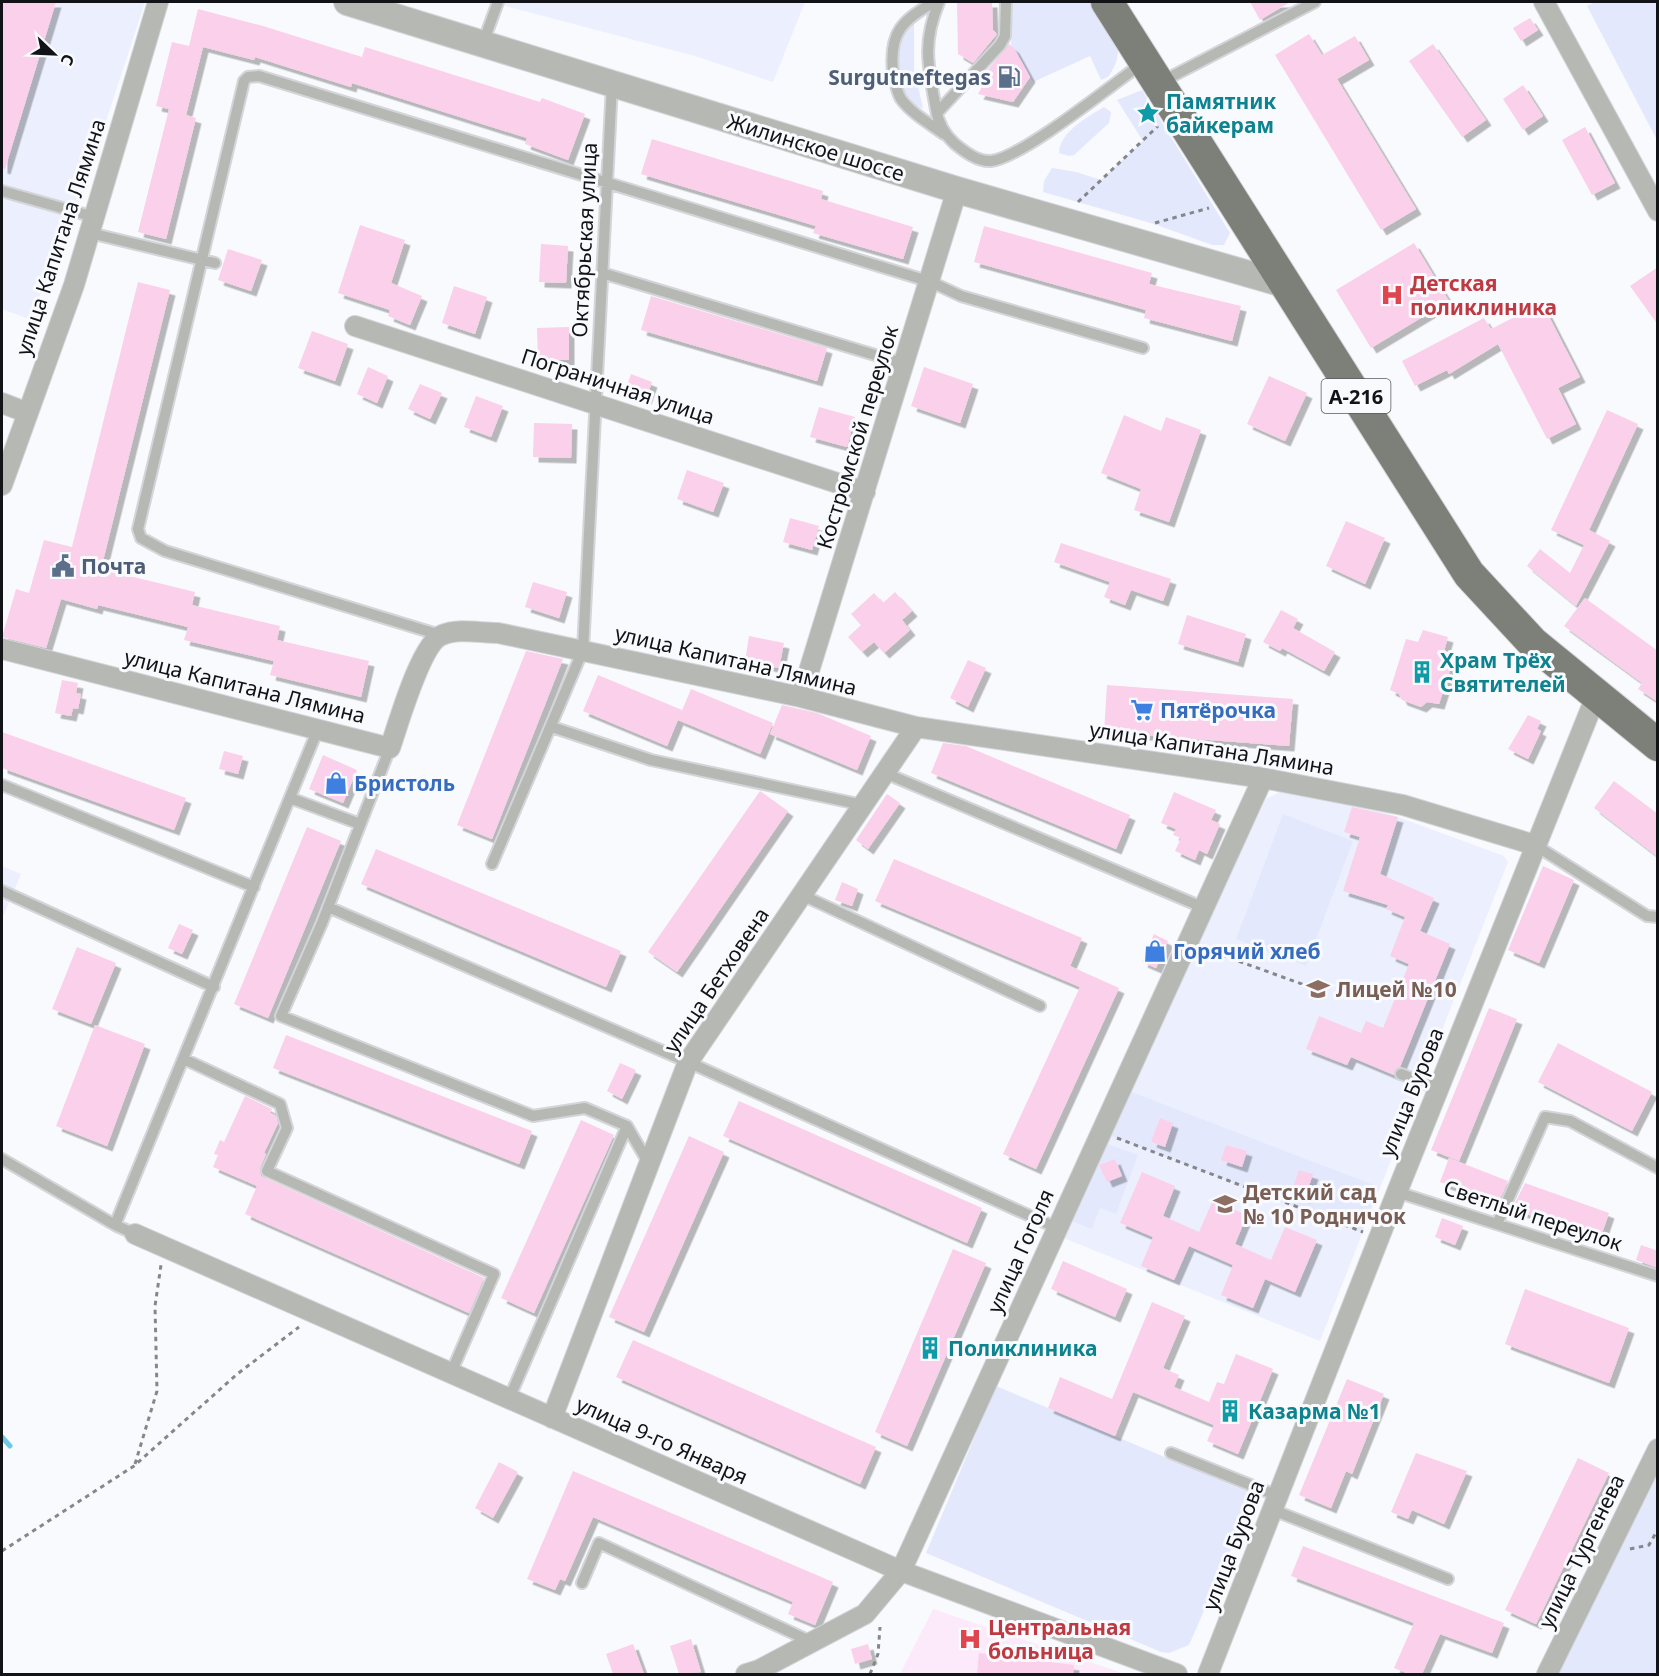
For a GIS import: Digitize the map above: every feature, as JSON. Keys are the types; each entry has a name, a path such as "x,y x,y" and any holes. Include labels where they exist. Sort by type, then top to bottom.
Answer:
{"main road":[{"name":"А-216","path":"1107,2 1468,574 1533,643 1658,744"}],"street":[{"name":"улица Капитана Лямина","path":"2,485 74,285 158,2"},
{"name":"Жилинское шоссе","path":"346,2 957,190 1287,285"},
{"path":"1544,2 1658,211"},
{"name":"Костромской переулок","path":"801,697 931,282 957,190"},
{"name":"Пограничная улица","path":"355,326 866,492"},
{"path":"2,403 28,413"},
{"name":"улица Капитана Лямина","path":"440,635 460,632 498,633 801,697 916,728 1263,778 1403,805 1535,844"},
{"path":"390,748 427,650 440,635"},
{"name":"улица Капитана Лямина","path":"2,649 390,748"},
{"name":"улица Бурова","path":"1208,1674 1535,844 1596,696"},
{"name":"улица Бетховена","path":"552,1418 688,1062 916,728"},
{"name":"улица Гоголя","path":"746,1674 865,1614 901,1571 1186,942 1263,778"},
{"name":"улица 9-го Января","path":"135,1234 901,1571 1177,1674"},
{"name":"улица Тургенева","path":"1547,1674 1658,1449"}],"lane":[{"path":"483,44 498,2"},
{"path":"936,2 929,27 927,59 936,113 946,135"},
{"path":"936,2 910,16 900,27 894,40 891,55 900,98 963,150 981,160 989,161 1015,154 1151,72 1315,2"},
{"path":"936,113 1000,45 1005,36 1006,2"},
{"path":"440,635 165,551 141,538 138,529 244,81 248,77 259,75 931,282 961,296 1143,348"},
{"name":"Октябрьская улица","path":"492,864 552,728 583,650 612,85"},
{"path":"2,191 92,225 215,263"},
{"path":"602,273 905,364"},
{"path":"552,728 651,760 863,805"},
{"path":"115,1225 318,729"},
{"path":"390,748 328,907 281,1016 533,1116 585,1108 627,1126 649,1164"},
{"path":"885,773 1202,907"},
{"path":"2,785 254,887"},
{"path":"290,798 360,824"},
{"path":"1535,844 1647,916 1658,917"},
{"path":"2,891 214,987"},
{"path":"802,896 1040,1006"},
{"path":"328,907 688,1062 1057,1228"},
{"path":"184,1059 280,1104 286,1128 267,1171 494,1274 451,1373"},
{"path":"1401,1074 1438,1089"},
{"path":"1497,1224 1545,1117 1570,1120 1658,1168"},
{"path":"509,1399 627,1126"},
{"path":"2,1159 115,1225 135,1234"},
{"name":"Светлый переулок","path":"1397,1192 1658,1276"},
{"path":"1172,1453 1275,1503 1448,1579"},
{"path":"582,1583 599,1544 812,1642"}],"path":[{"path":"1079,202 1162,123"},
{"path":"1070,199 1089,205"},
{"path":"1147,223 1164,222 1214,206"},
{"path":"1186,942 1324,992"},
{"path":"1112,1136 1379,1238"},
{"path":"134,1466 157,1391 155,1306 164,1246"},
{"path":"2,1551 134,1466 236,1375 316,1314"},
{"path":"870,1674 878,1654 883,1593"}],"shaded area":[{"path":"2,2 145,2 71,228 29,319 2,309"},
{"path":"490,2 805,2 773,82 695,56"},
{"path":"1013,2 1095,2 1112,30 1118,47 1118,56 1108,77 1101,80 1090,56 1033,82 1011,45"},
{"path":"1595,2 1657,2 1657,140 1587,6"},
{"path":"914,21 914,68 923,109 912,102 904,92 897,68 901,42"},
{"path":"1142,90 1230,233 1224,245 1212,245 1154,224 1043,192 1044,181 1052,168 1076,172 1101,180 1143,141 1117,100"},
{"path":"1104,107 1111,112 1109,123 1074,155 1059,153 1069,131"},
{"name":"Лицей №10","path":"1287,788 1354,802 1504,856 1508,862 1320,1341 1061,1237 1266,799"},
{"path":"1283,814 1353,841 1306,966 1236,939"},
{"path":"2,866 21,874 2,919"},
{"path":"1129,1091 1379,1187 1361,1232 1109,1135"},
{"path":"1105,1143 1138,1155 1116,1214 1100,1208 1092,1229 1069,1220"},
{"path":"996,1386 1255,1495 1189,1645 1169,1653 1161,1652 926,1553"},
{"path":"1657,1449 1657,1674 1547,1674"},
{"name":"Центральная больница","path":"933,1609 1111,1669 1124,1674 900,1674"}],"building":[{"path":"2,2 56,2 5,169 2,168"},
{"path":"957,2 992,2 993,30 997,34 973,63 958,54"},
{"path":"1250,2 1290,2 1260,20"},
{"path":"198,9 263,26 362,57 365,47 540,102 542,98 585,114 568,160 525,144 527,138 352,83 351,87 255,57 254,60 203,47 186,115 196,118 166,239 138,232 169,109 156,106 172,42 189,46"},
{"path":"1530,18 1538,30 1521,41 1513,28"},
{"path":"1309,34 1322,55 1355,36 1369,60 1337,79 1416,209 1381,230 1275,55"},
{"path":"1009,44 1014,48 1030,77 1013,102 978,94 989,74 986,72"},
{"path":"1433,44 1486,120 1462,137 1409,61"},
{"path":"1523,85 1543,116 1523,130 1503,99"},
{"path":"1585,127 1615,183 1592,195 1562,140"},
{"path":"652,139 823,191 821,199 913,227 903,259 813,233 816,226 641,174"},
{"path":"360,225 405,240 391,283 422,296 410,325 388,316 390,310 338,293"},
{"path":"984,226 1152,273 1149,284 1241,306 1232,341 1144,318 1146,310 974,262"},
{"name":"Детская поликлиника","path":"1414,243 1449,301 1371,348 1336,290"},
{"path":"541,244 568,246 566,283 539,282"},
{"path":"228,249 262,260 251,291 218,280"},
{"path":"1658,267 1658,325 1630,286"},
{"path":"138,282 170,290 101,569 195,592 192,605 280,626 277,640 369,661 361,697 270,675 274,661 184,640 188,627 98,605 97,609 61,599 46,648 2,637 16,589 29,593 44,540 72,547"},
{"path":"454,286 487,297 475,334 442,323"},
{"path":"651,296 827,348 817,381 641,330"},
{"path":"1542,303 1580,377 1558,388 1576,424 1547,439 1498,344 1449,374 1447,370 1415,386 1402,361 1484,318 1491,329"},
{"path":"569,327 569,360 538,360 537,328"},
{"path":"312,331 348,344 335,381 298,368"},
{"path":"368,367 388,376 377,403 357,394"},
{"path":"924,367 973,384 960,423 911,406"},
{"path":"631,374 652,382 646,399 625,392"},
{"path":"1269,376 1307,393 1285,441 1247,424"},
{"path":"420,384 442,393 430,419 408,409"},
{"path":"476,396 503,406 491,437 464,427"},
{"path":"819,407 855,417 847,447 810,437"},
{"path":"1607,410 1638,424 1589,530 1610,541 1576,606 1527,566 1540,549 1570,573 1584,545 1551,530"},
{"path":"1124,415 1161,431 1166,417 1201,430 1169,522 1134,510 1141,489 1101,473"},
{"path":"534,423 572,424 571,458 533,457"},
{"path":"687,470 724,483 713,512 677,499"},
{"path":"790,518 819,526 812,550 783,542"},
{"path":"1346,521 1385,538 1365,584 1326,566"},
{"path":"1061,543 1171,579 1163,601 1131,590 1125,605 1104,597 1110,582 1054,562"},
{"path":"533,582 567,592 559,618 525,607"},
{"path":"895,592 912,611 902,620 910,630 884,653 874,642 862,652 848,637 861,625 851,614 874,593 883,603"},
{"path":"1585,598 1658,651 1658,702 1638,689 1642,683 1564,626"},
{"path":"1281,610 1298,619 1293,628 1335,652 1324,671 1282,648 1280,651 1263,642"},
{"path":"1187,615 1246,634 1238,662 1178,644"},
{"name":"Храм Трёх Святителей","path":"1423,630 1448,637 1444,651 1455,655 1439,704 1427,702 1421,707 1402,700 1399,694 1390,690 1406,639 1418,642"},
{"path":"749,636 784,643 779,668 745,662"},
{"path":"526,651 563,659 492,839 457,825"},
{"path":"968,660 986,668 968,707 950,698"},
{"path":"598,675 682,710 667,746 583,711"},
{"path":"62,680 78,683 76,693 81,694 78,709 73,708 71,716 55,713"},
{"path":"1107,685 1293,699 1289,746 1104,732"},
{"path":"691,689 773,723 760,754 678,720"},
{"path":"782,705 817,713 871,736 857,770 770,734"},
{"path":"1528,715 1541,721 1537,729 1541,731 1528,759 1508,749"},
{"path":"2,732 186,798 174,830 2,768"},
{"path":"943,743 966,746 1130,815 1116,849 931,773"},
{"path":"224,751 243,756 238,774 219,769"},
{"path":"323,755 357,770 343,803 309,789"},
{"path":"1614,781 1658,814 1658,857 1594,808"},
{"path":"760,791 788,811 677,972 648,952"},
{"path":"1174,792 1216,810 1211,820 1220,824 1207,854 1199,850 1195,860 1175,851 1181,838 1173,835 1176,829 1161,823"},
{"path":"887,794 900,803 868,849 856,840"},
{"path":"1352,807 1398,817 1380,874 1434,898 1420,931 1450,944 1400,1067 1396,1069 1394,1075 1351,1057 1347,1065 1306,1049 1319,1016 1361,1033 1366,1021 1383,1028 1409,964 1390,956 1405,917 1386,909 1388,905 1343,891 1360,837 1344,832"},
{"path":"307,827 341,841 268,1018 234,1004"},
{"path":"376,849 621,951 606,987 361,884"},
{"path":"894,859 1082,938 1070,966 1119,988 1036,1169 1003,1154 1080,987 875,901"},
{"path":"1543,866 1574,880 1539,963 1508,950"},
{"path":"842,882 858,889 852,906 835,900"},
{"path":"179,924 193,930 182,954 168,948"},
{"name":"Горячий хлеб","path":"1154,934 1168,941 1156,968 1142,962"},
{"path":"77,947 116,963 91,1024 52,1009"},
{"path":"1489,1008 1517,1019 1459,1161 1431,1150"},
{"path":"95,1025 145,1044 107,1146 56,1126"},
{"path":"286,1035 532,1131 519,1164 273,1068"},
{"path":"1558,1043 1652,1092 1632,1131 1538,1082"},
{"path":"620,1063 636,1070 622,1099 607,1091"},
{"path":"245,1096 272,1109 270,1113 275,1115 278,1123 264,1153 266,1154 260,1168 261,1176 484,1278 469,1313 245,1214 257,1186 213,1167 218,1155 214,1154 220,1140 224,1142"},
{"path":"739,1101 982,1208 967,1243 723,1136"},
{"path":"1160,1118 1173,1123 1165,1147 1151,1142"},
{"path":"581,1120 614,1135 534,1313 501,1298"},
{"path":"689,1136 724,1152 644,1332 609,1317"},
{"path":"1226,1145 1247,1151 1242,1167 1221,1160"},
{"path":"1449,1158 1508,1181 1498,1204 1440,1182"},
{"path":"1115,1159 1122,1176 1107,1182 1099,1165"},
{"path":"1299,1170 1313,1174 1305,1198 1291,1193"},
{"path":"1142,1172 1175,1186 1163,1216 1199,1232 1213,1200 1247,1215 1235,1244 1271,1260 1285,1227 1317,1240 1295,1292 1265,1279 1253,1308 1221,1295 1233,1265 1189,1246 1174,1280 1141,1266 1153,1237 1120,1223"},
{"path":"1525,1183 1609,1213 1600,1239 1512,1209"},
{"path":"1442,1218 1463,1226 1455,1245 1435,1237"},
{"path":"1641,1245 1658,1251 1658,1268 1636,1260"},
{"name":"Поликлиника","path":"953,1249 986,1263 907,1446 875,1432"},
{"path":"1063,1261 1127,1289 1115,1317 1051,1289"},
{"path":"1525,1289 1629,1328 1609,1383 1505,1344"},
{"path":"1152,1302 1185,1316 1163,1368 1179,1375 1174,1387 1209,1402 1217,1382 1224,1384 1236,1354 1273,1369 1238,1454 1207,1441 1214,1425 1133,1392 1115,1436 1048,1408 1060,1377 1112,1399"},
{"path":"633,1340 876,1447 860,1484 616,1377"},
{"path":"1347,1379 1384,1394 1352,1474 1346,1471 1331,1508 1299,1495"},
{"path":"1416,1453 1467,1471 1444,1524 1412,1510 1408,1519 1391,1512"},
{"path":"1578,1458 1609,1473 1536,1624 1505,1610"},
{"path":"499,1462 518,1472 493,1518 475,1508"},
{"path":"573,1471 833,1582 815,1625 788,1614 793,1602 593,1517 565,1581 560,1579 555,1590 527,1579"},
{"path":"1303,1546 1504,1623 1492,1653 1440,1634 1422,1674 1409,1674 1394,1668 1414,1623 1291,1576"},
{"path":"691,1639 701,1672 679,1674 670,1646"},
{"path":"633,1644 644,1674 613,1674 606,1654"},
{"path":"868,1644 872,1659 855,1664 851,1649"},
{"name":"Центральная больница","path":"979,1653 1074,1665 1073,1674 977,1674"}],"waterway":[{"path":"2,1437 10,1446"}],"place":[{"name":"Surgutneftegas","path":"1009,77"},
{"name":"Памятник байкерам","path":"1148,113"},
{"name":"Детская поликлиника","path":"1392,295"},
{"name":"Почта","path":"63,566"},
{"name":"Храм Трёх Святителей","path":"1422,672"},
{"name":"Пятёрочка","path":"1142,710"},
{"name":"Бристоль","path":"336,783"},
{"name":"Горячий хлеб","path":"1155,951"},
{"name":"Лицей №10","path":"1318,989"},
{"name":"Детский сад № 10 Родничок","path":"1225,1204"},
{"name":"Поликлиника","path":"930,1348"},
{"name":"Казарма №1","path":"1230,1411"},
{"name":"Центральная больница","path":"970,1639"}]}
